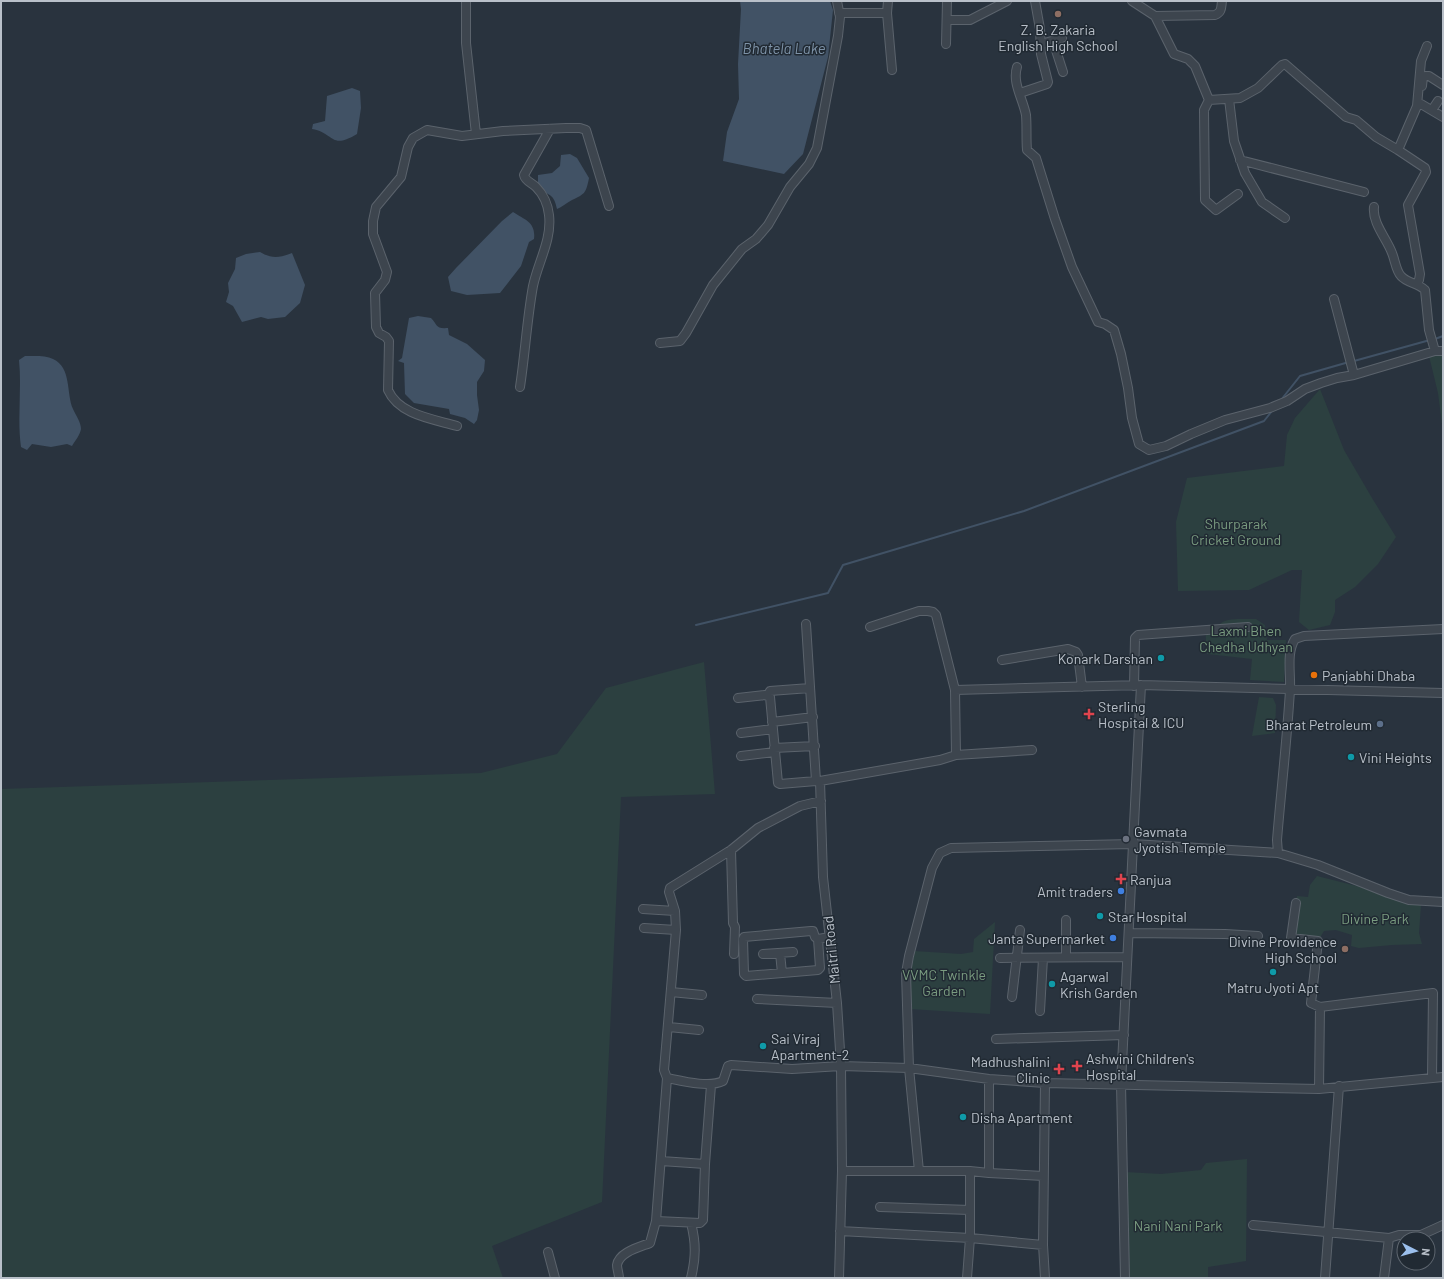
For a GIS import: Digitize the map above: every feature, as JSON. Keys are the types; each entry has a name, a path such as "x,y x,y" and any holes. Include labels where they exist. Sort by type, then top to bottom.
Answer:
{"street":[{"path":"466,1 466,43 476,134"},
{"path":"660,343 680,341 713,285 742,249 756,239 768,225 790,187 809,164 817,148 838,36 838,1"},
{"path":"888,1 887,13 892,70"},
{"path":"946,44 947,1"},
{"path":"947,20 970,20 1006,1"},
{"path":"1020,93 1047,84 1048,82 1041,54 1035,1"},
{"path":"1132,1 1155,16 1174,54 1188,59 1194,66 1210,100"},
{"path":"1155,16 1215,15 1219,14 1222,1"},
{"path":"839,13 887,13"},
{"path":"1041,44 1062,38"},
{"path":"1053,41 1062,72"},
{"path":"1419,105 1421,61 1428,46"},
{"path":"1210,100 1240,98 1258,88 1282,64 1285,64 1346,116 1356,120 1376,136 1425,168 1426,172 1408,205 1420,274 1419,280 1416,284"},
{"path":"1017,66 1015,73 1017,86 1026,116 1027,150 1036,158 1072,268 1098,322 1105,324 1114,330 1121,354 1132,418 1139,444 1150,450 1160,448 1225,420 1272,407 1321,383 1337,378 1354,376 1437,350 1429,330 1425,290 1420,286 1406,280 1400,275 1393,254 1377,222 1374,207"},
{"path":"1398,150 1419,105 1423,77 1429,76 1443,85"},
{"path":"1229,99 1234,141 1245,173 1262,202 1285,218"},
{"path":"1210,100 1204,110 1205,200 1216,210 1238,194"},
{"path":"1432,110 1438,101"},
{"path":"1419,105 1432,110 1443,117"},
{"path":"457,426 420,415 403,408 390,395 388,390 389,341 377,331 375,293 385,280 387,272 374,234 373,221 376,207 401,177 408,147 413,138 427,130 462,136 503,131 580,128 586,130 609,206"},
{"path":"520,387 534,285 544,251 550,220 549,212 541,194 524,175 550,129"},
{"path":"1240,160 1364,192"},
{"path":"1334,299 1354,376"},
{"path":"870,627 919,611 933,612 936,615 955,690 956,755"},
{"name":"Maitri Road","path":"806,624 814,746 821,801 824,877 837,1003 841,1066 842,1171 839,1278"},
{"path":"1124,1278 1121,1084 1133,844 1138,686 1135,638 1138,635 1248,627"},
{"path":"1278,853 1277,840 1290,689 1291,648 1295,639 1304,636 1443,629"},
{"path":"1002,660 1068,649 1072,650 1078,655 1082,687"},
{"path":"955,690 1138,686 1443,693"},
{"path":"738,698 768,695 770,691 810,688"},
{"path":"768,695 770,697 778,783 780,784 818,781 940,760 956,755 1032,750"},
{"path":"741,733 813,717"},
{"path":"741,756 775,750 814,746"},
{"path":"619,1278 617,1266 620,1258 626,1253 650,1243 656,1221 667,1078 664,1070 676,930 675,911 669,892 670,888 731,850 758,828 800,806 821,801"},
{"path":"919,1171 909,1068 906,973 932,868 940,853 951,848 1133,844 1278,853 1318,865 1409,900 1443,902"},
{"path":"731,850 733,924 735,927 734,954"},
{"path":"1296,903 1290,938 1318,941 1311,1003 1320,1007 1433,993 1432,1078"},
{"path":"643,909 675,911"},
{"path":"1066,920 1066,957"},
{"path":"644,928 676,930"},
{"path":"1012,997 1020,930"},
{"path":"814,931 815,938 818,939 820,968 818,970 746,976 744,974 744,936 814,931"},
{"path":"1129,933 1225,934 1258,936"},
{"path":"818,939 830,937"},
{"path":"763,954 793,952"},
{"path":"780,953 782,973"},
{"path":"1000,958 1127,956"},
{"path":"1040,1011 1043,958"},
{"path":"671,992 702,995"},
{"path":"757,999 837,1003"},
{"path":"1319,1089 1320,1007"},
{"path":"668,1028 699,1030"},
{"path":"996,1039 1124,1035"},
{"path":"667,1078 711,1085 722,1081 725,1078 728,1066 731,1065 792,1069 841,1066 909,1068 989,1079 1045,1083 1319,1089 1338,1086 1443,1078"},
{"path":"989,1079 989,1173"},
{"path":"1045,1083 1043,1176 1043,1245 1045,1278"},
{"path":"656,1221 700,1223 703,1220 705,1164 711,1085"},
{"path":"1325,1278 1338,1086"},
{"path":"661,1161 705,1164"},
{"path":"842,1171 970,1171 1043,1176"},
{"path":"967,1278 970,1238 970,1171"},
{"path":"880,1207 970,1210"},
{"path":"691,1222 695,1239 696,1254 691,1278"},
{"path":"1253,1225 1389,1238 1399,1235 1421,1235 1443,1225"},
{"path":"840,1232 970,1238 1043,1245"},
{"path":"1384,1278 1389,1238"},
{"path":"548,1252 555,1278"}],"green space":[{"path":"1429,356 1443,356 1443,432 1438,393"},
{"name":"Shurparak Cricket Ground","path":"1320,389 1344,450 1396,537 1378,564 1355,587 1335,600 1335,612 1330,625 1309,630 1299,622 1302,570 1292,570 1249,590 1178,591 1176,522 1187,478 1284,466 1287,435 1295,418"},
{"name":"Laxmi Bhen Chedha Udhyan","path":"1256,619 1265,625 1267,640 1286,640 1284,682 1250,680 1252,659 1207,654 1205,626 1219,625 1228,620"},
{"path":"704,662 715,794 621,797 602,1202 492,1246 503,1278 1,1278 1,789 481,773 557,754 606,688"},
{"path":"1259,697 1273,698 1276,705 1275,733 1252,736"},
{"name":"Divine Park","path":"1317,876 1416,901 1421,905 1419,933 1422,944 1359,948 1351,946 1352,935 1336,930 1324,931 1318,941 1291,938 1297,896 1308,897 1310,885"},
{"name":"VVMC Twinkle Garden","path":"995,922 990,1014 910,1009 909,974 914,951 961,954 973,952 974,939"},
{"name":"Nani Nani Park","path":"1247,1159 1246,1261 1208,1267 1208,1278 1127,1278 1125,1172 1161,1174 1201,1170 1206,1163"}],"water":[{"name":"Bhatela Lake","path":"740,1 830,1 833,10 828,57 803,154 784,174 723,161 727,132 739,99 738,64 741,9"},
{"path":"352,88 360,91 361,108 357,134 348,139 337,141 319,131 312,129 313,124 325,121 327,96"},
{"path":"570,154 577,158 589,178 588,183 586,190 580,196 557,209 555,201 551,196 538,190 538,175 552,173 560,166 561,155"},
{"path":"513,212 529,222 533,229 534,239 529,242 521,266 500,293 467,295 451,291 448,277 502,221"},
{"path":"260,252 268,256 276,257 292,253 305,285 300,303 285,317 268,319 261,317 242,322 233,306 226,302 229,292 228,283 235,269 236,258 246,254"},
{"path":"418,316 431,318 437,326 448,328 449,335 467,344 485,360 484,371 477,382 479,410 477,420 474,424 465,418 450,414 449,409 414,403 405,394 404,363 398,361 402,358 409,318"},
{"path":"25,356 47,357 59,363 63,368 68,381 71,403 81,426 80,433 72,446 67,444 51,447 32,444 27,450 21,447 19,425 19,360"}],"waterway":[{"path":"1435,339 1443,336"},
{"path":"1354,361 1430,340"},
{"path":"1281,400 1300,376 1349,362"},
{"path":"696,625 828,593 843,565 1024,511 1264,421 1272,411"}],"place":[{"name":"Z. B. Zakaria English High School","path":"1058,14"},
{"name":"Konark Darshan","path":"1161,658"},
{"name":"Panjabhi Dhaba","path":"1314,675"},
{"name":"Sterling Hospital & ICU","path":"1089,714"},
{"name":"Bharat Petroleum","path":"1380,724"},
{"name":"Vini Heights","path":"1351,757"},
{"name":"Gavmata Jyotish Temple","path":"1126,839"},
{"name":"Ranjua","path":"1121,879"},
{"name":"Amit traders","path":"1121,891"},
{"name":"Star Hospital","path":"1100,916"},
{"name":"Janta Supermarket","path":"1113,938"},
{"name":"Divine Providence High School","path":"1345,949"},
{"name":"Matru Jyoti Apt","path":"1273,972"},
{"name":"Agarwal Krish Garden","path":"1052,984"},
{"name":"Sai Viraj Apartment-2","path":"763,1046"},
{"name":"Ashwini Children's Hospital","path":"1077,1066"},
{"name":"Madhushalini Clinic","path":"1059,1069"},
{"name":"Disha Apartment","path":"963,1117"}]}
